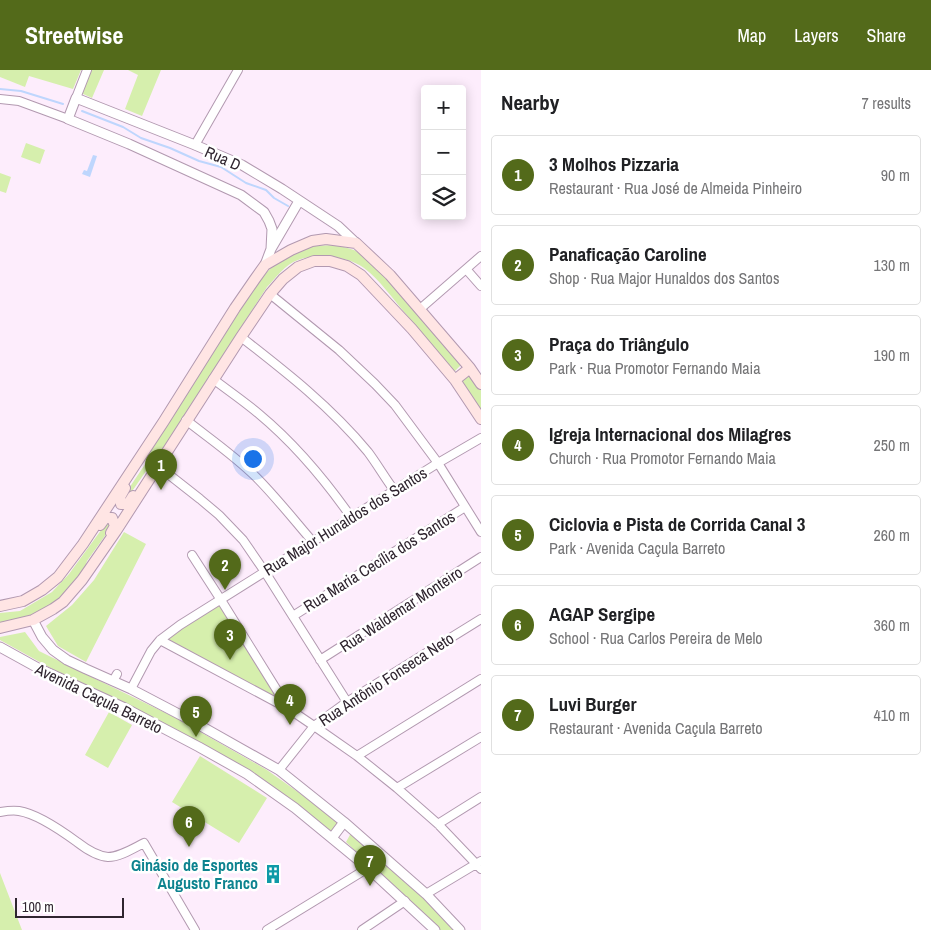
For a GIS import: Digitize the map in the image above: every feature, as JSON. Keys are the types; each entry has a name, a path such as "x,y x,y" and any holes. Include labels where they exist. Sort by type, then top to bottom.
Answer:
{"main road":[{"path":"0,606 23,601 42,590 58,577 164,421 235,308 265,266 291,250 312,241 326,240 356,243 390,275 470,368 481,384"},
{"path":"0,628 33,620 53,609 82,580 241,336 270,294 283,279 298,267 314,261 330,261 347,266 361,275 410,326 455,380 481,419"},
{"path":"455,380 470,368"},
{"path":"141,455 141,464 120,497 122,504 128,504 149,474 158,466"},
{"path":"72,558 81,551 105,518 112,518 115,526 97,553 93,564"}],"street":[{"path":"68,119 87,70"},
{"path":"195,145 236,71"},
{"name":"Rua D","path":"76,98 242,165 338,226 356,243"},
{"path":"0,99 19,101 68,119 130,144 240,195 264,212 270,221 272,229 271,249"},
{"path":"265,266 271,249 299,201"},
{"path":"420,309 481,256"},
{"path":"466,269 481,286"},
{"path":"270,294 339,350 395,405 438,463 481,532"},
{"path":"241,336 304,386 334,414 368,453 394,490"},
{"path":"214,379 260,415 295,447 329,486 351,517"},
{"path":"186,420 256,477 313,542"},
{"name":"Rua Major Hunaldos dos Santos","path":"131,689 151,651 160,640 180,625 394,490 481,438"},
{"path":"158,466 200,499 243,540 347,702"},
{"name":"Rua Maria Cecília dos Santos","path":"293,616 465,507"},
{"path":"192,555 289,709"},
{"name":"Rua Waldemar Monteiro","path":"320,660 481,557"},
{"name":"Rua Antônio Fonseca Neto","path":"279,770 314,726 347,702 481,619"},
{"name":"Avenida Caçula Barreto","path":"33,620 42,637 53,650 68,660 86,669 115,678 131,689 279,770 344,822 426,894 460,930"},
{"path":"160,640 289,709 357,756 438,824 479,864 426,894"},
{"name":"Avenida Caçula Barreto","path":"0,647 38,668 125,708 247,774 295,808 332,838 406,901 435,930"},
{"path":"357,756 481,679"},
{"path":"397,788 481,737"},
{"path":"438,824 481,797"},
{"path":"0,812 18,811 27,813 56,827 98,855 109,857 117,855 144,843 195,930"},
{"path":"332,838 344,822"},
{"path":"267,930 368,868"},
{"path":"362,930 406,901"}],"green space":[{"path":"0,70 81,70 73,89 29,76 25,87 0,77"},
{"path":"91,70 104,70 92,98 81,93"},
{"path":"128,70 161,70 142,116 125,109 138,75"},
{"path":"26,143 45,150 40,164 21,157"},
{"path":"0,173 11,177 6,193 0,191"},
{"path":"337,245 354,250 371,260 462,364 454,372 386,289 364,268 341,258 323,256 293,262 267,287 158,456 126,500 123,497 148,460 148,455 260,279 276,263 309,246"},
{"path":"473,376 481,388 481,411 462,381 463,377"},
{"path":"107,522 112,526 87,561 82,577 63,598 45,611 0,624 0,613 20,611 52,592 69,574"},
{"path":"124,532 146,544 86,662 58,646 46,626 72,605 94,580"},
{"path":"220,604 279,701 166,639"},
{"path":"25,632 39,651 174,717 267,770 340,822 332,834 165,726 56,671 0,640 0,637"},
{"path":"109,712 132,725 108,768 85,755"},
{"path":"200,756 267,798 239,843 172,802"},
{"path":"351,833 417,890 454,930 437,930 346,842"},
{"path":"0,873 22,930 0,930"}],"water":[{"path":"93,155 97,156 90,177 82,174 84,170 87,171"}],"waterway":[{"path":"0,89 21,91 63,104"},
{"path":"82,111 123,127 141,138 199,161 221,167 246,183 266,190 274,198 288,206"}],"place":[{"name":"3 Molhos Pizzaria","path":"161,490"},
{"name":"Panaficação Caroline","path":"225,590"},
{"name":"Praça do Triângulo","path":"230,660"},
{"name":"Igreja Internacional dos Milagres","path":"290,725"},
{"name":"Ciclovia e Pista de Corrida Canal 3","path":"196,737"},
{"name":"AGAP Sergipe","path":"189,847"},
{"name":"Ginásio de Esportes Augusto Franco","path":"273,874"},
{"name":"Luvi Burger","path":"370,886"}]}
